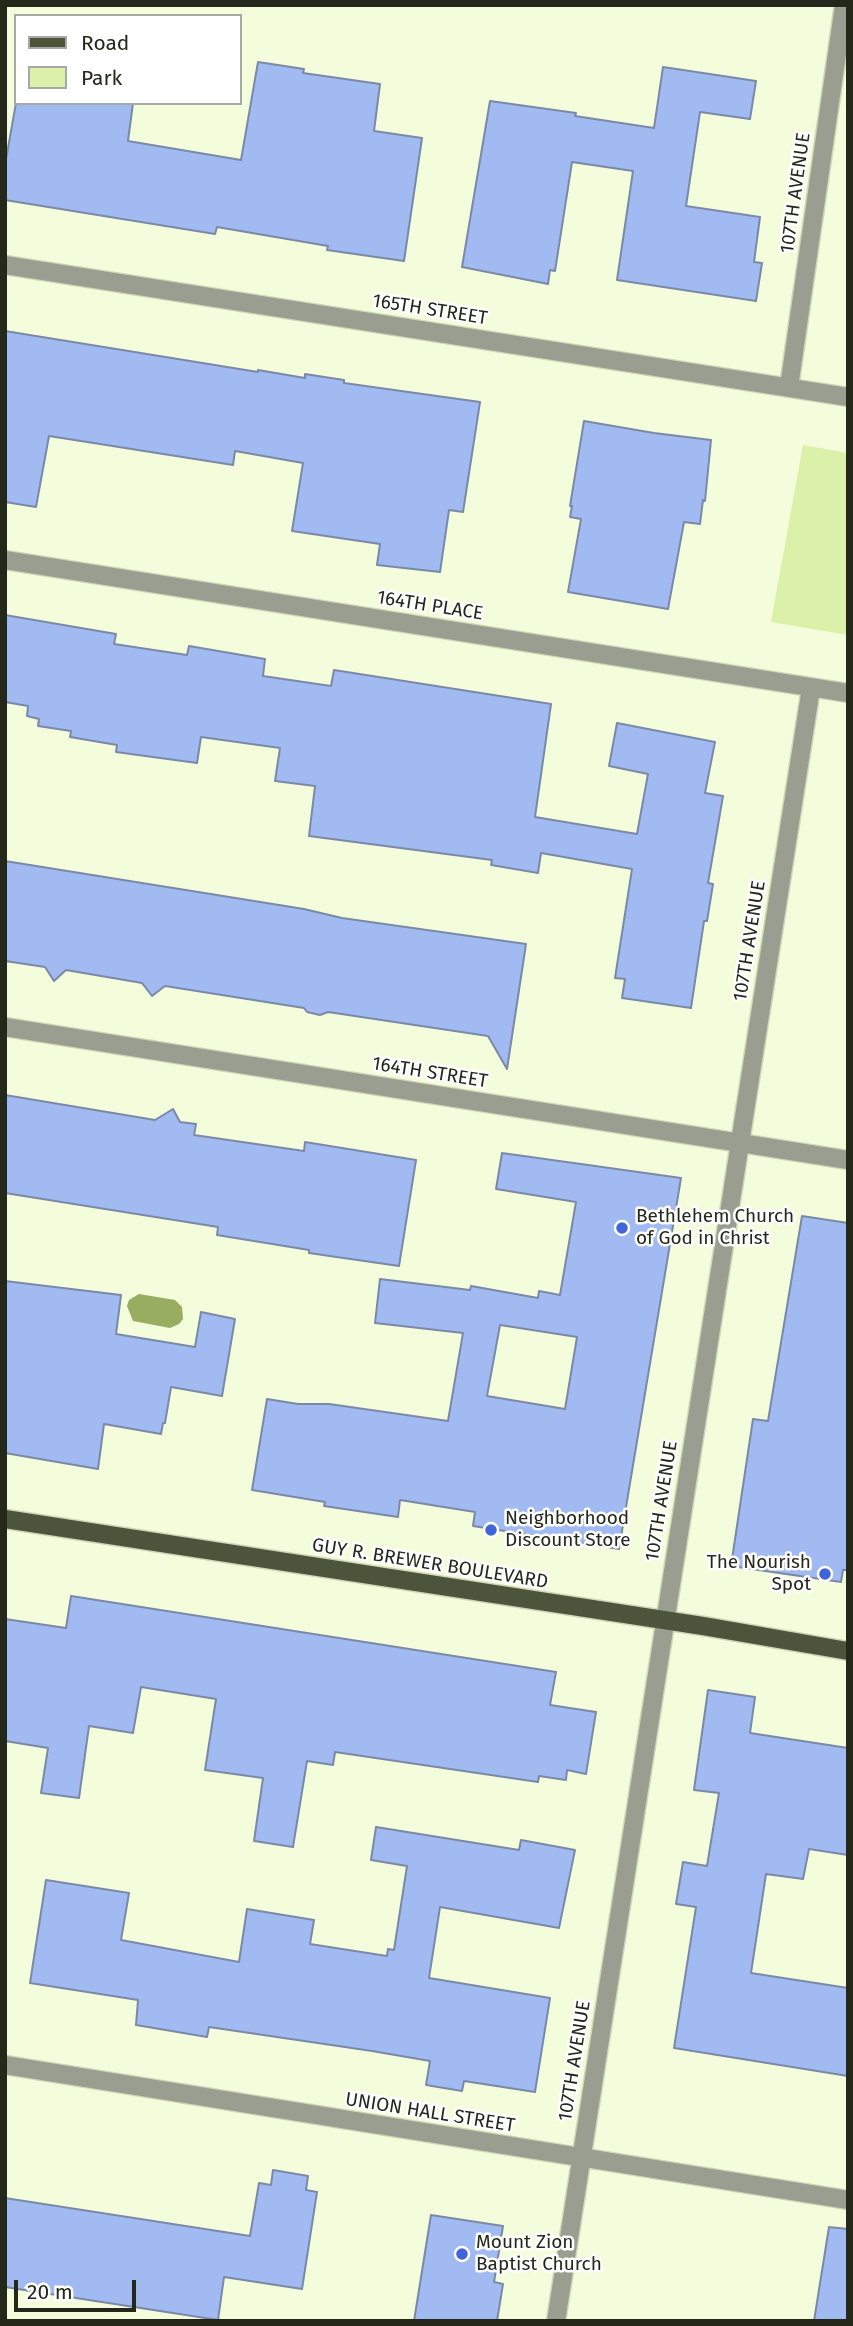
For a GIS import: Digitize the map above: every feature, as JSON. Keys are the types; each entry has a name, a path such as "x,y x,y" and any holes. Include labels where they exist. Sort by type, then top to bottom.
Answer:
{"main road":[{"name":"GUY R. BREWER BOULEVARD","path":"5,1519 848,1651"}],"street":[{"name":"107TH AVENUE","path":"789,387 844,5"},
{"name":"165TH STREET","path":"5,265 848,397"},
{"name":"164TH PLACE","path":"5,560 848,693"},
{"name":"107TH AVENUE","path":"556,2321 811,688"},
{"name":"164TH STREET","path":"5,1027 848,1160"},
{"name":"UNION HALL STREET","path":"5,2065 848,2200"}],"green space":[{"path":"803,445 848,453 848,635 771,622"}],"shaded area":[{"path":"139,1294 175,1300 182,1307 183,1319 170,1328 133,1321 127,1306 129,1300"}],"building":[{"path":"258,62 304,69 303,73 380,84 374,131 422,138 404,261 327,250 328,246 217,227 215,234 5,200 5,165 16,105 133,105 128,141 241,160"},
{"path":"663,67 756,81 750,119 700,112 686,206 760,217 754,262 762,263 756,301 617,280 633,171 572,162 555,271 550,270 548,284 462,267 490,101 576,113 575,116 654,128"},
{"path":"5,331 258,372 305,378 305,374 344,380 344,383 480,402 463,512 449,510 440,572 377,565 380,544 292,531 303,463 235,451 233,465 49,436 36,507 5,502"},
{"path":"584,421 711,440 700,524 684,522 668,609 568,592 581,519 570,517 570,506"},
{"path":"5,615 116,634 114,644 187,655 189,646 265,659 263,676 331,686 334,670 551,704 535,817 637,834 648,774 609,766 617,723 715,742 705,793 723,796 708,883 713,884 707,921 704,921 691,1008 622,998 625,979 615,978 632,869 541,853 538,873 491,865 492,860 309,836 315,786 275,781 280,748 201,737 197,763 116,752 117,745 70,737 71,731 38,726 39,719 27,716 28,706 5,702"},
{"path":"5,861 304,909 342,918 526,944 507,1069 488,1036 328,1012 320,1015 307,1012 304,1008 165,986 152,996 142,983 66,970 54,981 45,967 5,961"},
{"path":"5,1095 155,1120 173,1109 180,1122 196,1124 194,1135 304,1151 305,1142 416,1160 399,1266 309,1253 309,1250 217,1235 218,1227 5,1193"},
{"path":"502,1153 681,1178 619,1549 473,1526 475,1512 400,1500 398,1517 324,1506 325,1502 252,1490 267,1399 298,1404 329,1404 448,1421 463,1333 375,1323 380,1279 470,1290 471,1286 538,1298 539,1291 560,1295 576,1202 496,1189","holes":["500,1325 577,1337 565,1409 487,1396"]},
{"path":"802,1216 848,1223 848,1570 843,1570 841,1582 731,1566 753,1419 768,1421"},
{"path":"5,1281 121,1295 116,1334 195,1347 201,1312 235,1319 222,1396 171,1387 161,1434 104,1424 98,1469 5,1453"},
{"path":"71,1596 556,1672 550,1705 596,1712 586,1774 567,1770 566,1780 539,1776 538,1782 335,1752 333,1765 307,1761 293,1847 254,1841 263,1778 205,1770 216,1699 141,1687 133,1733 89,1726 79,1798 41,1793 48,1748 5,1741 5,1619 66,1628"},
{"path":"708,1690 755,1697 750,1733 848,1748 848,1855 809,1849 803,1879 766,1874 751,1973 848,1988 848,2076 674,2048 696,1907 676,1904 683,1862 707,1866 719,1793 694,1790"},
{"path":"376,1827 519,1850 521,1840 575,1850 559,1928 440,1907 429,1978 550,1998 535,2092 464,2081 462,2091 426,2085 430,2061 372,2051 209,2027 207,2037 136,2025 138,2000 30,1983 46,1880 129,1893 121,1940 239,1962 247,1909 314,1920 310,1944 387,1956 388,1949 394,1950 407,1866 371,1860"},
{"path":"273,2170 308,2176 306,2190 317,2192 302,2289 224,2277 218,2320 5,2287 5,2198 250,2236 259,2183 271,2185"},
{"name":"Mount Zion Baptist Church","path":"431,2215 503,2226 494,2282 503,2284 497,2321 414,2321"},
{"path":"829,2227 848,2229 848,2321 814,2321"}],"place":[{"name":"Bethlehem Church of God in Christ","path":"622,1228"},
{"name":"Neighborhood Discount Store","path":"491,1530"},
{"name":"The Nourish Spot","path":"825,1574"},
{"name":"Mount Zion Baptist Church","path":"462,2254"}]}
